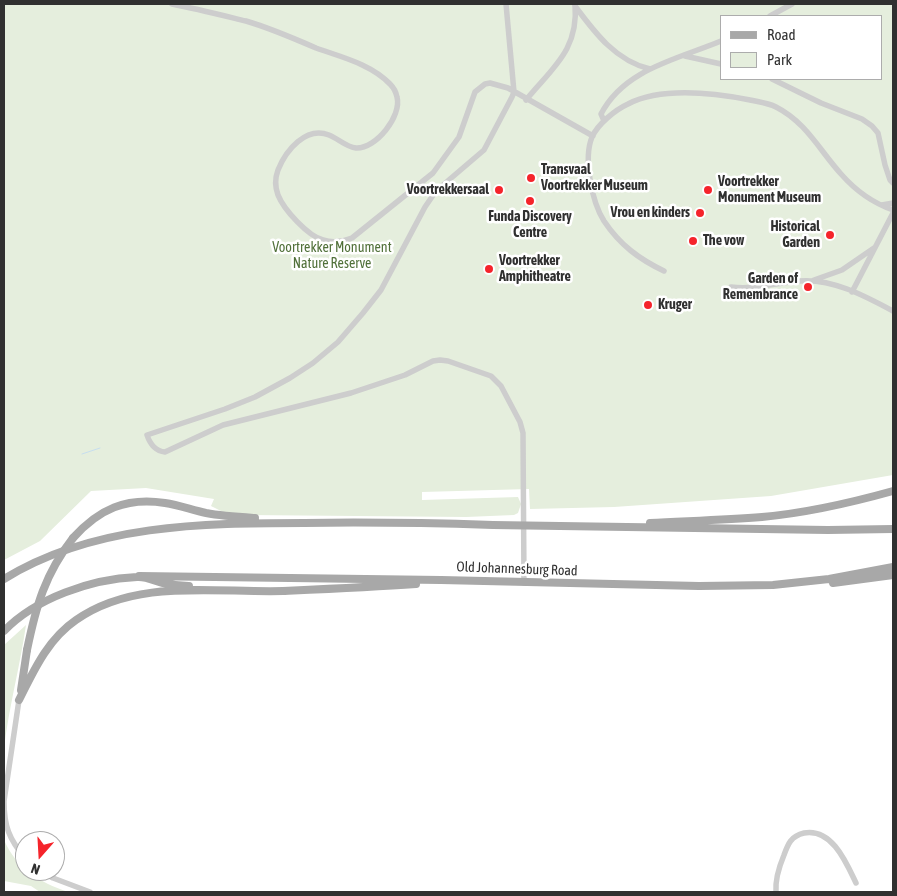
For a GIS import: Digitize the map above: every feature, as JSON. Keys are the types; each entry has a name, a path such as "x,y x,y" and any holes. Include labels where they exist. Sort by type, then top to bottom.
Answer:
{"main road":[{"path":"584,526 762,517 820,509 893,491"},
{"path":"20,700 34,616 45,583 60,554 73,538 99,514 115,506 132,502 165,503 206,513 230,516 370,522 835,530 893,529"},
{"path":"4,579 35,563 71,548 139,531 245,523 370,522"},
{"name":"Old Johannesburg Road","path":"139,576 699,586 773,585 829,579 893,567"},
{"path":"773,585 819,584 893,575"},
{"path":"4,631 27,612 46,600 104,581 139,576 173,585 302,589"},
{"path":"20,700 36,666 47,649 68,626 98,606 132,595 416,584 441,580"}],"street":[{"path":"172,4 245,21 278,32 360,64 380,76 394,88 398,103 397,112 388,127 374,141 364,147 354,148 328,134 312,134 301,138 280,166 276,181 277,192 281,201 303,227 324,241 339,242 352,238 429,177 459,137 473,97 481,85 490,83 514,92 593,136"},
{"path":"506,4 514,92 484,150 436,191 425,207 381,290 363,313 338,342 313,363 290,378 255,397 225,409 147,435 154,448 165,452 223,425 364,389 405,375 432,361 448,361 491,376 501,386 520,422 523,433 524,582"},
{"path":"772,15 792,4"},
{"path":"526,100 544,82 562,59 575,25 575,5"},
{"path":"575,5 595,33 613,50 636,65 650,69"},
{"path":"604,121 601,114 617,90 660,63 720,41"},
{"path":"683,56 720,64"},
{"path":"774,80 821,103 862,119 872,126 878,133 885,165 890,180 893,183"},
{"path":"664,271 642,260 626,246 609,228 600,213 593,192 590,174 589,155 593,136 604,121 626,104 642,98 658,95 714,95 770,105 786,113 800,124 850,184 862,194 893,212 852,292"},
{"path":"882,205 893,203"},
{"path":"731,287 752,288 808,281 842,270 873,248 878,242"},
{"path":"808,281 829,283 893,312"},
{"path":"15,846 4,818 4,801 20,700"},
{"path":"776,892 778,871 789,842 795,836 809,832 821,834 828,840 842,856 856,882"},
{"path":"61,881 90,892"}],"green space":[{"name":"Voortrekker Monument Nature Reserve","path":"4,4 893,4 893,475 771,496 614,507 530,509 529,489 422,492 422,500 518,497 521,504 518,513 514,515 466,517 246,515 223,512 211,506 214,499 146,488 91,491 40,541 4,560"},
{"path":"26,625 9,717 4,748 4,645"},
{"path":"4,840 15,859 15,881 42,881 68,892 40,892 31,886 4,881"}],"waterway":[{"path":"82,454 100,448"}],"place":[{"name":"Transvaal Voortrekker Museum","path":"531,178"},
{"name":"Voortrekkersaal","path":"499,190"},
{"name":"Voortrekker Monument Museum","path":"708,190"},
{"name":"Funda Discovery Centre","path":"530,201"},
{"name":"Vrou en kinders","path":"700,213"},
{"name":"Historical Garden","path":"830,235"},
{"name":"The vow","path":"693,241"},
{"name":"Voortrekker Amphitheatre","path":"489,269"},
{"name":"Garden of Remembrance","path":"808,287"},
{"name":"Kruger","path":"648,305"}]}
